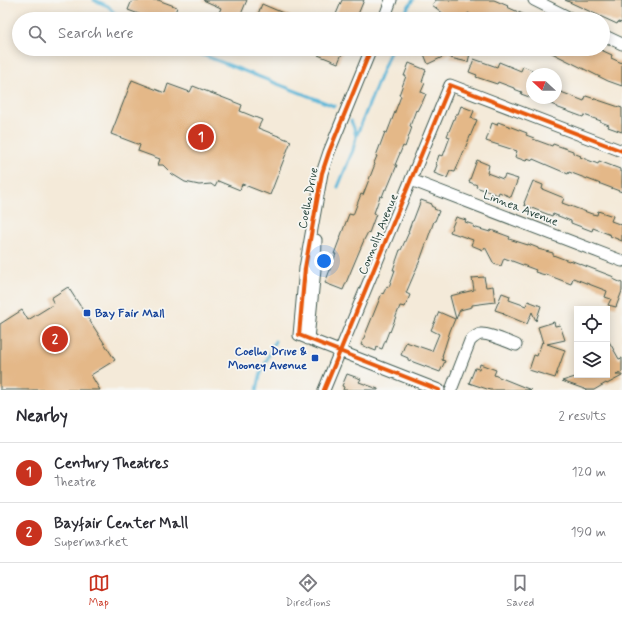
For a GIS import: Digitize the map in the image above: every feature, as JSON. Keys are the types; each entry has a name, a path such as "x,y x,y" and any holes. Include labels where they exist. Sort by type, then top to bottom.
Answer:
{"street":[{"path":"534,0 558,12"},
{"path":"387,12 391,2"},
{"path":"610,38 622,44"},
{"name":"Coelho Drive","path":"340,352 304,337 315,269 319,185 325,163 368,56"},
{"name":"Connolly Avenue","path":"324,390 450,85 622,151"},
{"name":"Linnea Avenue","path":"411,180 622,261"},
{"path":"451,390 470,341 474,337 480,334 486,334 516,345"},
{"path":"340,352 438,390"}],"building":[{"path":"132,0 158,0 177,7 175,12 133,12 128,10"},
{"path":"203,0 247,0 242,12 219,12 221,8"},
{"path":"342,0 364,0 359,12 337,12"},
{"path":"436,0 494,0 518,12 441,12 432,5"},
{"path":"565,0 622,0 622,23 618,22 617,24 610,21 610,12 591,12"},
{"path":"262,4 281,12 259,12"},
{"path":"612,55 611,58 622,63 622,86 608,81 558,56"},
{"path":"320,56 341,56 338,63"},
{"path":"425,56 445,56 428,64"},
{"path":"450,56 469,56 468,62 450,58"},
{"path":"474,59 497,67 499,62 521,71 523,66 528,68 526,68 526,96 521,94 522,92 514,88 498,82 497,84 476,77 477,75 469,72"},
{"path":"409,63 426,70 422,82 425,83 421,92 426,94 417,111 416,110 405,147 403,146 387,189 385,189 382,197 380,196 374,213 376,214 369,233 368,232 364,240 343,290 325,283 349,214 353,215 361,194 363,195 385,132 387,133 401,96 399,95"},
{"path":"132,80 165,93 168,84 190,92 193,86 242,105 240,111 262,120 258,128 291,141 270,195 242,184 240,190 218,181 215,187 211,184 199,185 185,182 172,174 163,165 158,165 160,159 138,151 140,145 111,134"},
{"path":"562,92 584,101 586,96 622,108 622,132 608,127 609,125 601,121 584,115 583,117 551,104 562,104"},
{"path":"461,106 474,111 471,118 477,120 455,172 450,171 447,178 434,173 439,155 443,156 450,137 447,136"},
{"path":"498,122 527,133 526,135 534,138 533,139 552,146 553,144 573,151 573,153 581,156 580,157 598,164 599,161 620,169 620,171 622,171 622,192 569,172 568,174 533,159 527,158 526,161 515,157 517,151 486,141 492,123 497,125"},
{"path":"477,160 489,165 487,173 503,179 505,175 518,179 511,197 499,192 498,195 476,187 477,185 469,182"},
{"path":"533,181 543,185 542,189 564,198 562,203 592,214 597,215 598,211 613,216 611,221 622,225 622,241 593,228 592,231 553,214 552,216 524,205"},
{"path":"421,200 432,204 431,206 435,208 434,209 439,211 406,293 410,295 405,307 400,306 382,349 377,347 376,351 361,345 382,293 383,294 387,286 389,287 400,250 409,232"},
{"path":"456,217 466,220 465,222 474,225 473,227 490,232 491,230 510,237 509,239 553,253 553,255 614,277 613,279 622,283 622,291 616,307 608,305 611,299 605,297 607,291 573,278 571,284 545,274 535,272 536,270 504,258 501,266 494,264 485,247 483,250 471,245 473,240 450,232"},
{"path":"484,277 486,287 493,286 495,302 472,305 472,307 460,310 456,319 450,296 474,290 472,278"},
{"path":"68,287 115,360 91,375 100,390 0,390 0,324 22,310 28,320 54,304 51,298"},
{"path":"502,293 510,296 509,300 526,306 528,301 541,306 536,321 532,312 527,324 495,310"},
{"path":"439,312 455,319 442,356 442,360 445,361 440,372 408,360 408,358 401,355 406,342 432,351 439,334 431,330"},
{"path":"554,322 555,326 560,325 565,340 547,344 565,350 555,378 529,370 534,355 537,356 542,342 543,343 538,327"},
{"path":"610,343 619,359 622,358 622,372 616,375 622,376 594,390 587,390 562,381 574,377 610,378"},
{"path":"480,364 496,370 494,375 531,390 490,390 469,383 475,368 479,369"},
{"path":"347,374 361,379 359,382 378,390 343,390 344,387 342,386"}],"waterway":[{"path":"94,0 108,6 114,12"},
{"path":"406,12 413,0"},
{"path":"206,56 334,106"},
{"path":"338,187 388,56"},
{"path":"351,121 356,137"},
{"path":"257,390 260,376 275,341"}],"cycle path":[{"path":"368,56 322,173 305,268 299,335 439,390"},
{"path":"324,390 450,85 622,151"}],"place":[{"name":"Century Theatres","path":"201,137"},
{"name":"Bay Fair Mall","path":"87,313"},
{"name":"Bayfair Center Mall","path":"55,339"},
{"name":"Coelho Drive & Mooney Avenue","path":"315,358"}]}
